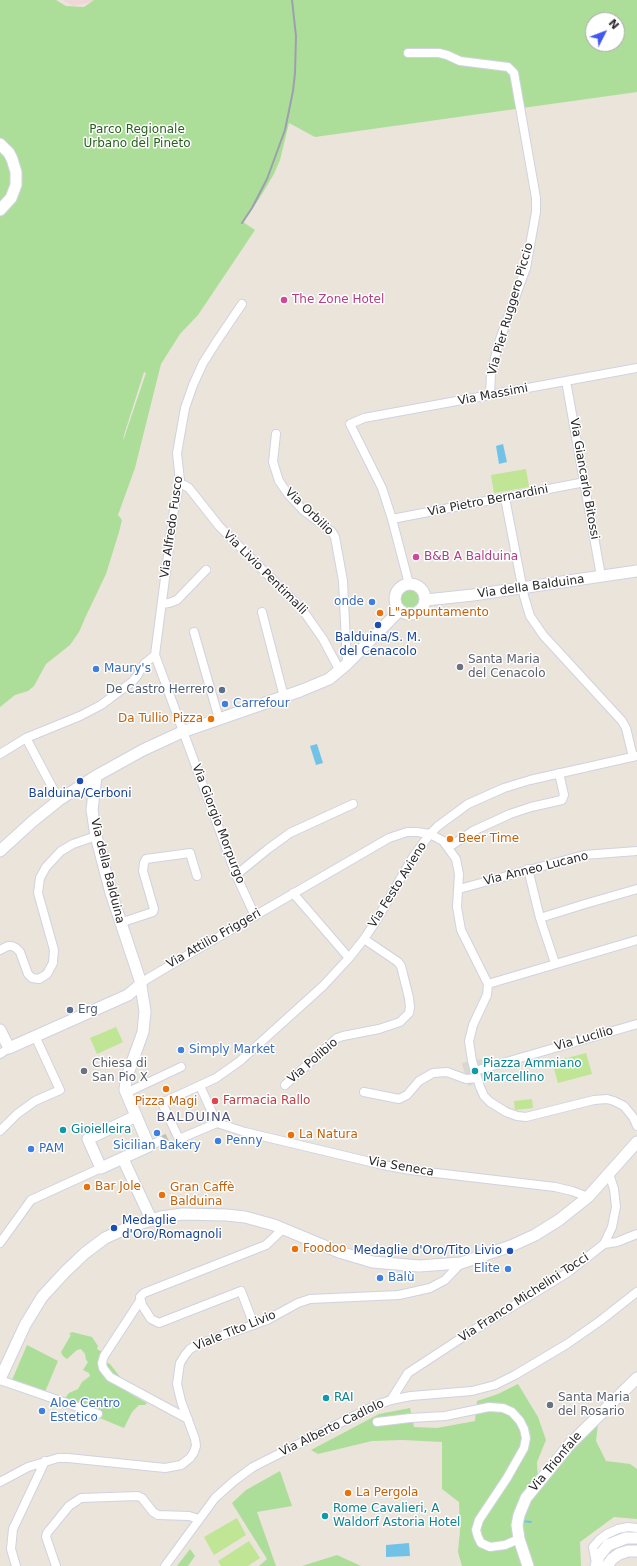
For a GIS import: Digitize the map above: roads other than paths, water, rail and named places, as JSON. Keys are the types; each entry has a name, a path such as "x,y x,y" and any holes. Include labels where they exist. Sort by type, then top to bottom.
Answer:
{"street":[{"name":"Via Pier Ruggero Piccio","path":"408,53 439,53 460,61 508,67 514,73 536,198 536,212 526,268 499,342 491,374 490,394"},
{"path":"0,144 9,153 12,159 16,172 16,185 11,198 0,210"},
{"name":"Via Alfredo Fusco","path":"155,655 174,509 180,484 178,445 182,420 190,392 209,352 242,304"},
{"name":"Via Massimi","path":"392,519 382,488 350,424 364,418 637,368"},
{"name":"Via Giancarlo Bitossi","path":"566,381 601,576"},
{"name":"Via Orbilio","path":"276,434 273,462 276,476 288,494 303,510 332,532 335,537 343,581 344,667"},
{"name":"Via Pietro Bernardini","path":"392,519 585,482"},
{"name":"Via Livio Pentimalli","path":"180,484 189,488 219,526 302,609 344,667"},
{"path":"505,498 528,612 538,628 625,726 635,756"},
{"path":"392,519 409,584"},
{"path":"162,604 169,604 177,600 206,570"},
{"name":"Via della Balduina","path":"426,600 523,588 637,571"},
{"path":"409,584 420,588 425,594 426,600 424,606 419,612 409,614 400,610 396,602 396,593 400,588 409,584"},
{"path":"0,851 59,800 96,776 143,750 182,732 324,682 344,667 400,610"},
{"path":"262,612 284,697"},
{"path":"194,632 219,719"},
{"path":"0,754 26,738 80,716 101,705 132,682 144,664 155,655"},
{"name":"Via Giorgio Morpurgo","path":"155,655 182,732 236,875 255,916"},
{"path":"26,738 59,800"},
{"name":"Via Festo Avieno","path":"217,1123 179,1139 174,1135 162,1103 216,1078 244,1058 323,986 364,939 413,858 430,834 465,806 490,794 517,784 635,756"},
{"path":"452,845 473,831 510,814 531,807 562,800 564,795 559,773"},
{"name":"Via della Balduina","path":"96,776 92,810 96,836 120,923 141,984 145,1011 144,1027 138,1048 125,1081 126,1093 149,1146"},
{"path":"236,875 290,833 353,804"},
{"name":"Via Attilio Friggeri","path":"0,1054 9,1048 35,1036 128,995 147,979 292,893 395,835 413,832 430,834"},
{"path":"430,834 443,840 450,848 456,859 459,871 457,907 461,930 488,984 487,995 470,1034 472,1061 483,1094 490,1102 506,1112 517,1116 530,1117 594,1100 608,1099 624,1106 633,1117 637,1126"},
{"path":"0,950 8,946 16,948 20,952 28,974 32,978 42,978 48,974 53,962 54,950 39,899 38,888 40,878 52,860 65,848 96,836"},
{"name":"Via Anneo Lucano","path":"459,889 584,855 637,851"},
{"path":"120,923 153,912 154,909 143,871 146,860 190,853 197,876"},
{"path":"528,869 540,918 555,963"},
{"path":"540,918 637,889"},
{"path":"292,893 349,958"},
{"name":"Via Polibio","path":"285,1085 337,1038 394,1024 404,1020 409,1013 409,998 401,966 398,962 364,939"},
{"path":"488,984 637,940"},
{"name":"Via Lucilio","path":"477,1077 485,1068 637,1024"},
{"path":"0,1030 9,1048"},
{"path":"0,1131 17,1114 35,1101 60,1090 35,1036"},
{"path":"126,1093 181,1067"},
{"path":"364,1092 399,1099 405,1096 419,1081 433,1074 447,1072 466,1079 477,1077"},
{"path":"200,1086 217,1123"},
{"path":"101,1168 88,1139 136,1116"},
{"name":"Via Seneca","path":"217,1123 245,1132 383,1165 410,1170 555,1187 574,1191 588,1197"},
{"path":"0,1243 32,1200 160,1141"},
{"path":"98,1414 0,1379 25,1325 37,1304 65,1272 85,1253 105,1238 151,1219 183,1214 210,1214 245,1217 279,1227 339,1252 373,1262 418,1266 461,1263 501,1251 560,1220 588,1197 637,1142"},
{"path":"123,1159 151,1219"},
{"name":"Via Franco Michelini Tocci","path":"391,1400 408,1373 469,1333 567,1273 604,1244 612,1227 616,1207 614,1186 609,1174"},
{"path":"188,1419 110,1377 103,1368 102,1361 144,1293 266,1245 279,1227"},
{"path":"604,1244 617,1242 637,1234"},
{"name":"Viale Tito Livio","path":"0,1482 22,1470 45,1461 68,1458 159,1468 175,1467 187,1461 194,1452 195,1448 195,1439 177,1384 179,1366 190,1349 197,1345 254,1325 298,1303 310,1299 395,1296 425,1290 445,1280 461,1263"},
{"path":"140,1301 151,1319 159,1323 241,1291 254,1325"},
{"name":"Via Alberto Cadlolo","path":"166,1566 199,1519 220,1494 247,1471 374,1406 391,1400 411,1396 472,1391 495,1385 515,1375 567,1344 600,1321 637,1292"},
{"name":"Via Trionfale","path":"528,1566 519,1539 518,1519 529,1493 570,1444 637,1378"},
{"path":"377,1422 445,1416 488,1407 503,1408 512,1412 520,1421 524,1429 526,1438 524,1448 507,1478 479,1520 476,1530 481,1543 490,1547 505,1545 519,1539"},
{"path":"16,1566 11,1549 13,1529 45,1461"},
{"path":"56,1566 46,1537 47,1533 69,1506 81,1498 138,1496 142,1498 153,1512 158,1515 189,1516 199,1519"},
{"path":"596,1564 593,1548 599,1540 611,1532 621,1528 637,1528"},
{"path":"596,1564 601,1552 608,1545 626,1538 637,1538"},
{"path":"607,1566 612,1559 619,1554 628,1551 637,1551"}],"water":[{"path":"503,444 507,462 499,464 496,446"},
{"path":"317,744 323,763 316,765 310,746"},
{"path":"409,1543 410,1556 386,1557 386,1545"}],"waterway":[{"path":"522,1521 531,1522"}],"tunnel":[{"path":"160,1141 171,1136"}],"railway":[{"path":"242,223 252,208 267,179 285,130 295,73 296,36 292,0"}],"place":[{"name":"The Zone Hotel","path":"284,300"},
{"name":"B&B A Balduina","path":"416,557"},
{"name":"onde","path":"372,602"},
{"name":"L\"appuntamento","path":"380,613"},
{"name":"Balduina/S. M. del Cenacolo","path":"378,625"},
{"name":"Santa Maria del Cenacolo","path":"460,667"},
{"name":"Maury's","path":"96,669"},
{"name":"De Castro Herrero","path":"222,690"},
{"name":"Carrefour","path":"225,704"},
{"name":"Da Tullio Pizza","path":"211,719"},
{"name":"Balduina/Cerboni","path":"80,781"},
{"name":"Beer Time","path":"450,839"},
{"name":"Erg","path":"70,1010"},
{"name":"Simply Market","path":"181,1050"},
{"name":"Chiesa di San Pio X","path":"84,1071"},
{"name":"Piazza Ammiano Marcellino","path":"475,1071"},
{"name":"Pizza Magi","path":"166,1089"},
{"name":"Farmacia Rallo","path":"215,1101"},
{"name":"Gioielleira","path":"63,1130"},
{"name":"Sicilian Bakery","path":"157,1133"},
{"name":"La Natura","path":"291,1135"},
{"name":"Penny","path":"218,1141"},
{"name":"PAM","path":"31,1149"},
{"name":"Bar Jole","path":"87,1187"},
{"name":"Gran Caffè Balduina","path":"162,1195"},
{"name":"Medaglie d'Oro/Romagnoli","path":"114,1228"},
{"name":"Foodoo","path":"295,1249"},
{"name":"Medaglie d'Oro/Tito Livio","path":"510,1251"},
{"name":"Elite","path":"508,1269"},
{"name":"Balù","path":"380,1278"},
{"name":"RAI","path":"326,1398"},
{"name":"Santa Maria del Rosario","path":"550,1405"},
{"name":"Aloe Centro Estetico","path":"42,1411"},
{"name":"La Pergola","path":"348,1493"},
{"name":"Rome Cavalieri, A Waldorf Astoria Hotel","path":"325,1516"}],"district":[{"name":"BALDUINA","path":"194,1118"}],"park label":[{"name":"Parco Regionale Urbano del Pineto","path":"137,137"}]}
